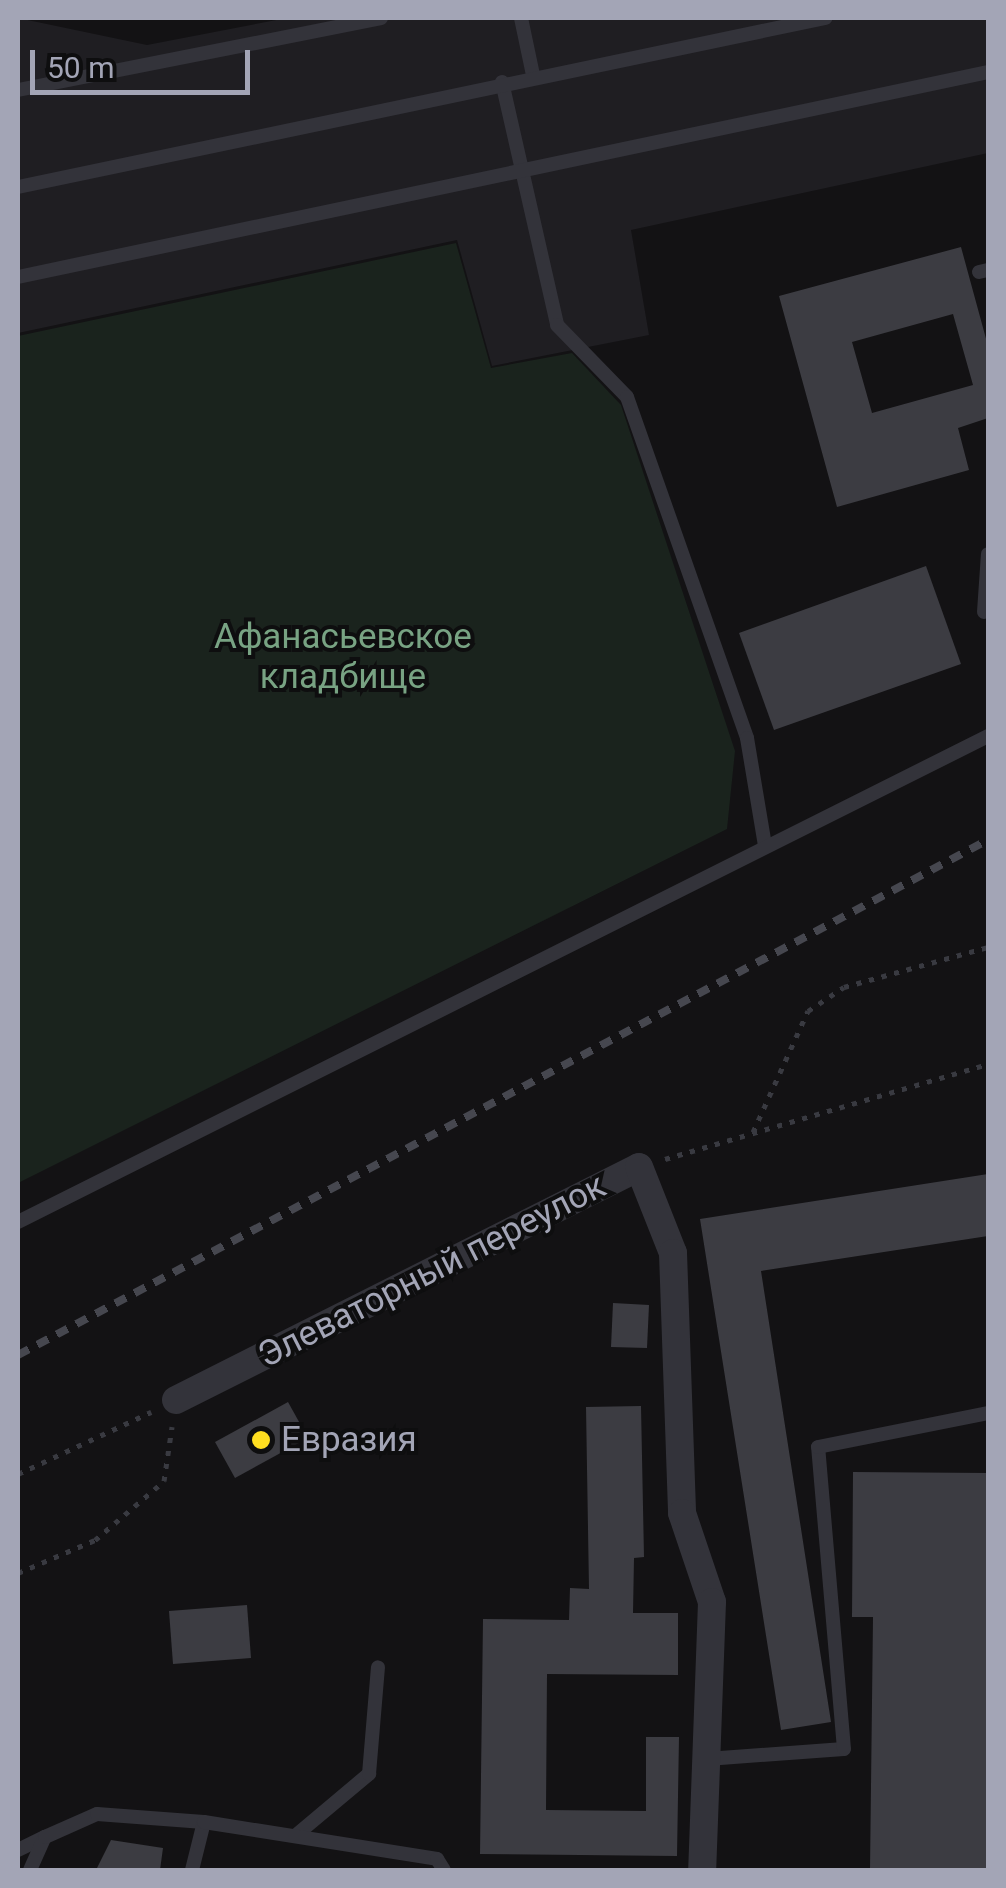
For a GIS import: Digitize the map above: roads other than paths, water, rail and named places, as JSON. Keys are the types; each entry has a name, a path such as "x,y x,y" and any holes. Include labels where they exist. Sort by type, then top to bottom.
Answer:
{"street":[{"name":"Элеваторный переулок","path":"176,1400 639,1168 673,1252 682,1514 712,1602 702,1870"}],"lane":[{"path":"18,90 381,18"},
{"path":"521,18 533,75"},
{"path":"18,187 533,75 825,18"},
{"path":"18,277 519,177 988,72"},
{"path":"502,82 519,177 556,325 627,397 680,529 747,738 765,845"},
{"path":"984,612 988,554"},
{"path":"18,1222 988,736"},
{"path":"707,1759 844,1749 818,1446 988,1413"},
{"path":"296,1836 369,1774 378,1668"},
{"path":"18,1850 97,1814 204,1822 296,1836 438,1859 444,1870"},
{"path":"192,1870 204,1822"},
{"path":"30,1870 45,1837"}],"railway":[{"path":"18,1355 988,840"}],"place":[{"name":"Евразия","path":"261,1440"}],"park label":[{"name":"Афанасьевское кладбище","path":"343,657"}]}
